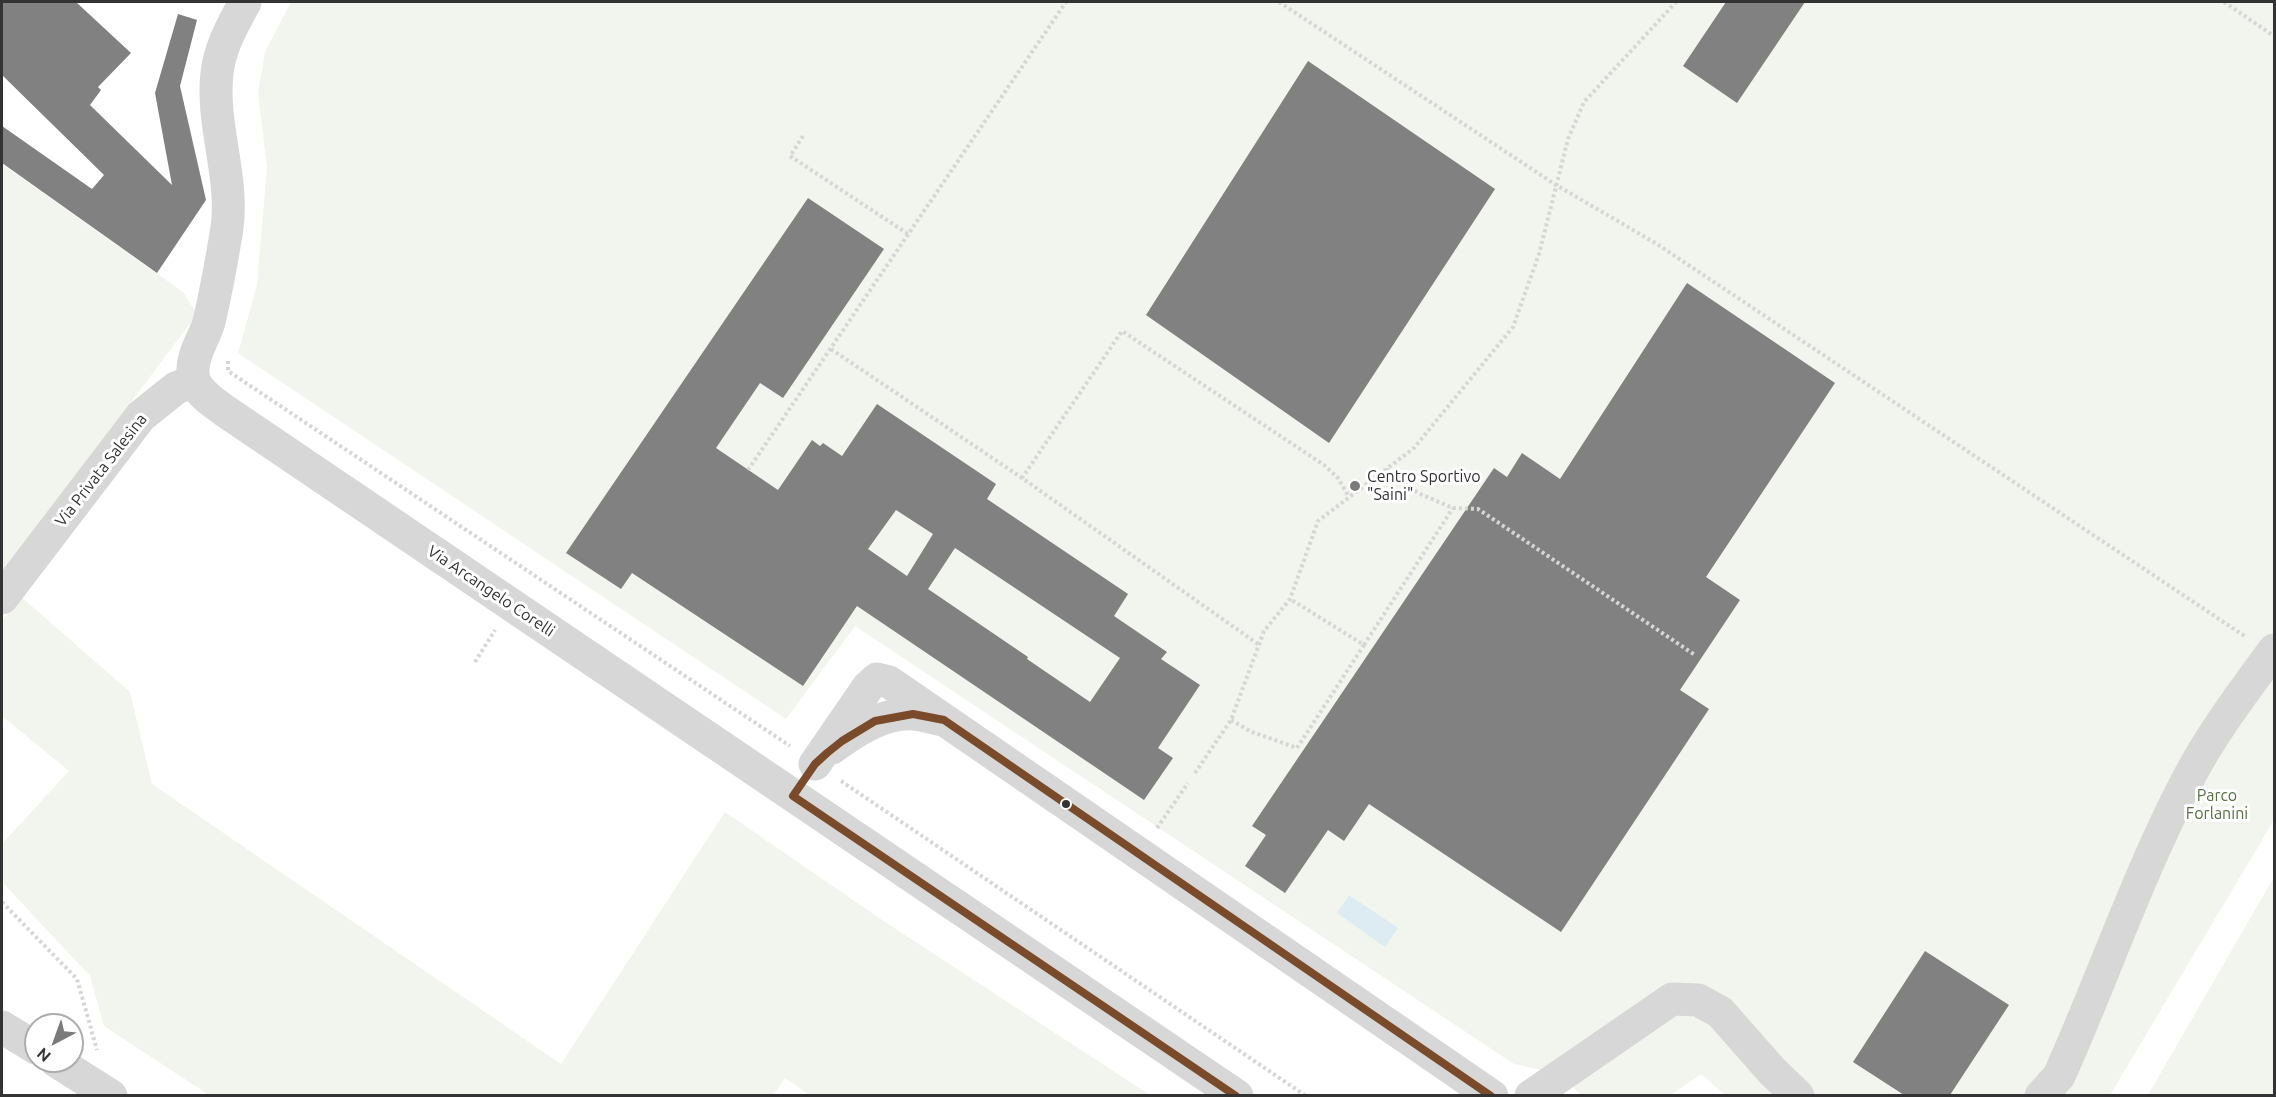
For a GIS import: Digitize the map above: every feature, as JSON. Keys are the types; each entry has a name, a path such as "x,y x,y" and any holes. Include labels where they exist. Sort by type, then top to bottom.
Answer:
{"street":[{"path":"194,381 193,363 209,321 227,226 228,197 217,99 217,74 224,42 245,2"},
{"name":"Via Privata Salesina","path":"2,598 141,416 167,394 194,381"},
{"name":"Via Arcangelo Corelli","path":"194,381 206,397 225,411 1237,1095"},
{"path":"2041,1095 2059,1076 2159,839 2188,778 2225,717 2274,650"},
{"path":"794,796 815,764 842,741 875,722 913,714 944,720 1492,1095"},
{"path":"1531,1095 1672,999 1698,1000 1720,1012 1772,1071 1798,1095"},
{"path":"2,1027 24,1041"},
{"path":"75,1073 109,1094"}],"path":[{"path":"748,470 1066,2"},
{"path":"1279,2 1556,185 1657,244 2220,619"},
{"path":"1195,773 1231,720 1258,644 1264,631 1290,599 1318,521 1414,448 1514,327 1539,254 1568,139 1584,102 1676,2"},
{"path":"2224,2 2274,36"},
{"path":"803,136 790,156 908,234"},
{"path":"1022,478 1122,331 1324,465 1338,478 1349,497"},
{"path":"831,349 1022,478 1258,644"},
{"path":"227,355 228,371 1306,1095"},
{"path":"1386,469 1418,494 1454,508 1479,509 1695,655"},
{"path":"1231,720 1252,732 1297,748 1454,508"},
{"path":"1290,599 1364,645"},
{"path":"475,662 511,604"},
{"path":"1140,853 1188,783"},
{"path":"2,902 77,979 109,1094"}],"green space":[{"name":"Centro Sportivo \"Saini\"","path":"291,2 2274,2 2274,820 2110,1095 1725,1095 1701,1074 1671,1095 1580,1095 1563,1075 1514,1064 855,626 786,719 238,353 257,285 267,167 258,93 265,52"},
{"path":"2,164 183,292 197,314 2,575"},
{"path":"19,595 130,692 152,784 561,1064 725,812 885,922 1150,1095 811,1096 785,1078 773,1096 209,1095 104,1026 90,976 2,882 2,844 69,771 2,716 2,622"},
{"path":"2274,877 2274,1095 2148,1095"}],"shaded area":[{"path":"1349,895 1398,928 1385,947 1337,913"}],"building":[{"path":"2,2 76,2 131,53 98,87 101,90 90,105 172,185 155,93 178,14 197,20 180,86 206,200 157,273 2,163 2,126 92,189 104,175 2,75"},
{"path":"1726,2 1805,2 1737,103 1683,66"},
{"path":"1308,61 1495,189 1329,443 1146,315"},
{"path":"808,198 884,249 783,398 760,383 716,448 778,490 812,440 820,446 823,443 842,456 877,404 996,484 987,499 1128,594 1114,616 1167,652 1161,659 1200,685 1158,748 1173,758 1144,800 857,606 803,686 632,573 621,589 566,553","holes":["896,510 933,534 907,576 868,549","955,548 1120,658 1090,702 928,589"]},
{"path":"1687,283 1835,383 1706,577 1740,600 1680,690 1709,709 1561,932 1369,804 1344,841 1328,830 1285,893 1245,866 1266,835 1252,826 1494,468 1507,477 1522,453 1560,479"},
{"path":"1925,951 2009,1005 1950,1095 1904,1095 1853,1062"}],"transit line":[{"path":"1236,1096 793,796 815,764 842,741 875,721 913,714 944,720 1491,1096"}],"place":[{"name":"Centro Sportivo \"Saini\"","path":"1355,486"}],"park label":[{"name":"Parco Forlanini","path":"2217,805"}]}
